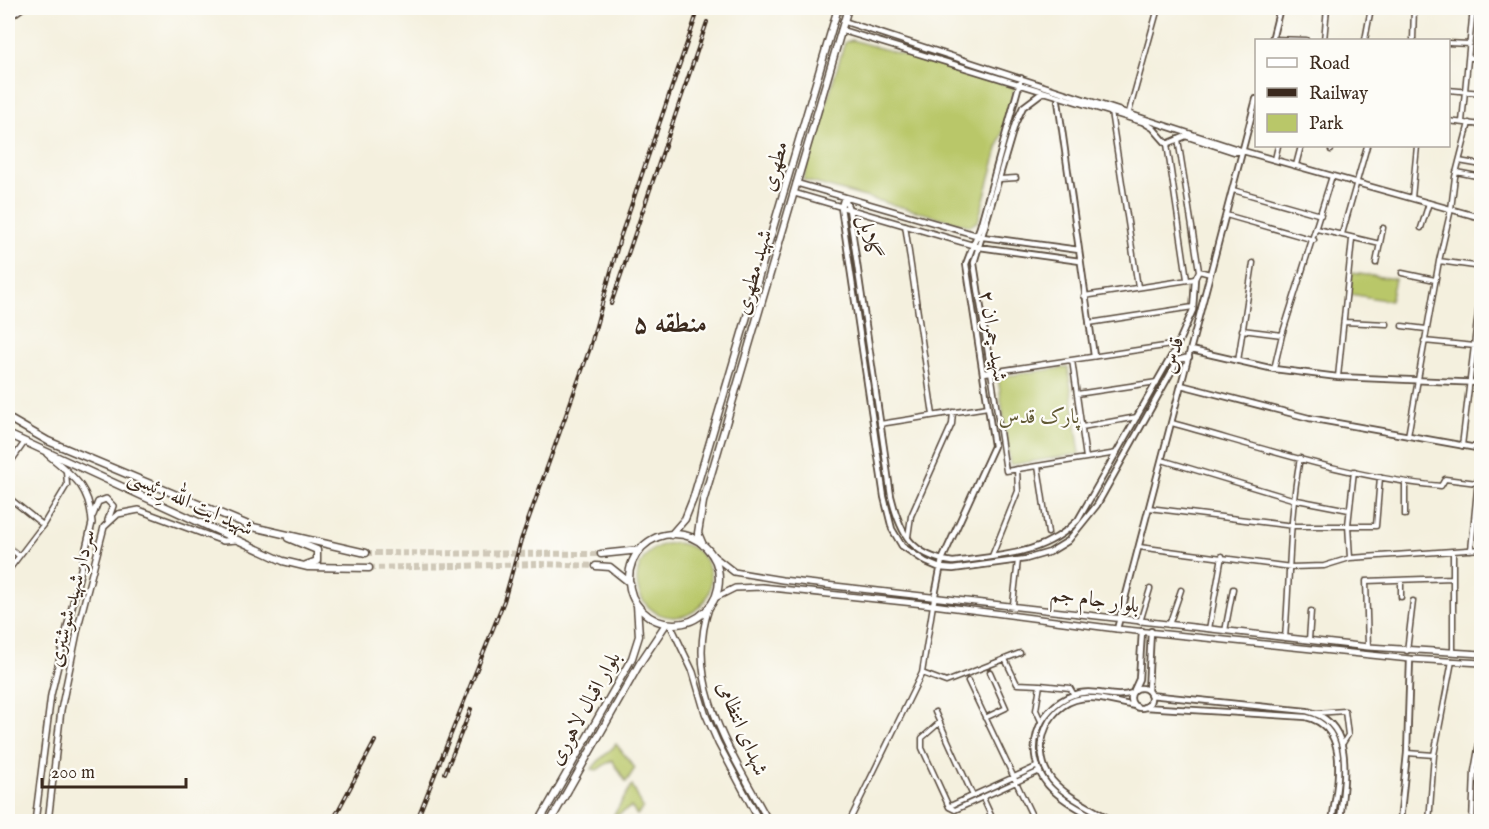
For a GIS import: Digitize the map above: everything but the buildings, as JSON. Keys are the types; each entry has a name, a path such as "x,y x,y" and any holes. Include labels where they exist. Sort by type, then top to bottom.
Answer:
{"main road":[{"path":"8,18 22,8"},
{"name":"مطهری","path":"671,535 685,519 693,499 838,8"},
{"name":"شهید مطهری","path":"703,545 698,533 698,521 848,8"},
{"path":"786,185 796,183"},
{"path":"786,185 794,193"},
{"name":"شهید ایت الله رِئیسی","path":"8,418 48,441 267,532 366,553"},
{"name":"شهید ایت الله رِئیسی","path":"8,434 47,454 283,561 302,566 369,568"},
{"name":"سردار شهید شوشتری","path":"35,822 51,694 92,523 89,497 79,483 47,454"},
{"path":"92,523 98,502 106,499 110,501 113,511 104,527"},
{"name":"سردار شهید شوشتری","path":"48,822 61,710 79,622 104,527 118,514 139,510 223,541 238,540"},
{"path":"267,532 317,550 317,561 302,566"},
{"path":"671,535 693,539 703,545 711,554 719,575 715,598 709,608 690,622 668,624 645,614 637,605 630,583 634,560 640,550 649,542 671,535"},
{"path":"601,554 640,550"},
{"name":"بلوار جام جم","path":"711,554 734,572 784,580 1013,604 1169,626 1407,651 1453,651 1482,654"},
{"path":"596,566 610,567 630,583"},
{"name":"بلوار جام جم","path":"715,598 735,588 762,587 1251,643 1410,659 1482,663"},
{"name":"بلوار اقبال لاهوری","path":"539,822 632,658 639,636 637,605"},
{"name":"شهدای انتظامی","path":"709,608 700,642 701,669 712,710 769,822"},
{"path":"550,822 640,663 668,624"},
{"name":"شهدای انتظامی","path":"668,624 693,672 705,713 760,822"},
{"path":"1251,643 1252,634"},
{"path":"731,766 737,763"}],"street":[{"path":"1130,112 1158,8"},
{"path":"1272,39 1280,8"},
{"path":"1324,39 1327,8"},
{"path":"1365,39 1371,8"},
{"path":"1413,39 1414,8"},
{"path":"1462,122 1473,9 1482,10"},
{"path":"843,21 1130,112 1243,151 1482,218"},
{"path":"841,30 1143,122 1153,128 1167,144 1187,279"},
{"path":"1450,43 1470,44"},
{"path":"1468,58 1482,58"},
{"name":"شهید چمران ۲","path":"933,605 942,560 994,446 966,264 977,235 1021,78"},
{"path":"1450,90 1482,93"},
{"path":"1043,92 1023,107 1015,124 974,263 1006,471 1118,452"},
{"path":"1058,101 1094,356"},
{"name":"قدس","path":"1117,628 1255,106"},
{"path":"1111,112 1138,287"},
{"path":"1450,121 1482,125"},
{"path":"1408,436 1435,280 1452,209 1458,161 1469,123"},
{"path":"1167,144 1186,136 1235,152 1243,151"},
{"path":"953,412 952,424 911,516 907,541 942,560 953,562 1024,551 1049,543 1064,535 1091,501 1178,344 1193,307 1195,279 1199,271 1178,139"},
{"path":"1275,159 1278,147"},
{"path":"1296,165 1301,147"},
{"path":"1342,234 1367,147"},
{"path":"1412,198 1417,147"},
{"path":"1458,161 1482,165"},
{"path":"1456,172 1482,177"},
{"path":"1274,369 1282,335 1314,240 1332,175"},
{"path":"1000,178 1016,178"},
{"path":"796,183 983,237 1079,250"},
{"path":"1233,190 1321,215"},
{"path":"794,193 979,247 1080,261"},
{"name":"گلایل","path":"843,197 841,207 884,497 892,529 902,546 926,562 940,568"},
{"name":"گلایل","path":"843,197 849,209 891,496 898,526 907,541"},
{"path":"1421,228 1429,203"},
{"path":"904,214 933,415"},
{"path":"1226,215 1314,240"},
{"path":"1376,262 1383,228"},
{"path":"1317,230 1380,244"},
{"path":"1338,377 1352,238"},
{"path":"1439,261 1482,267"},
{"path":"1238,361 1253,263"},
{"path":"1199,271 1210,274"},
{"path":"1402,273 1435,280"},
{"path":"1084,296 1195,279"},
{"path":"1462,446 1475,346 1479,338 1482,279"},
{"path":"1089,323 1193,307"},
{"path":"1344,321 1387,324"},
{"path":"1402,326 1426,329"},
{"path":"1242,330 1282,335"},
{"path":"1424,341 1475,346"},
{"path":"983,373 1178,344"},
{"path":"1191,350 1274,369 1338,377 1482,383"},
{"path":"940,568 953,569 1018,560 1050,552 1068,541 1084,525 1097,505 1178,360 1189,357"},
{"path":"1072,360 1086,458"},
{"path":"1077,394 1158,382"},
{"path":"1181,385 1309,418 1481,449 1471,550"},
{"path":"880,424 989,406"},
{"path":"1082,427 1138,417"},
{"path":"1172,423 1300,458 1405,483 1441,486 1445,479 1477,483"},
{"path":"8,466 24,443"},
{"path":"1285,638 1294,526 1292,499 1300,458"},
{"path":"1162,460 1292,499 1349,510"},
{"path":"1038,466 1048,533"},
{"path":"992,556 1018,491 1017,469"},
{"path":"8,571 43,525 67,485 65,470"},
{"path":"1350,558 1348,525 1354,471"},
{"path":"1149,508 1294,526 1376,526 1380,477"},
{"path":"1405,483 1405,515"},
{"path":"8,497 43,525"},
{"path":"898,526 911,516"},
{"path":"8,546 18,555"},
{"path":"1139,547 1222,556 1291,567 1324,566 1350,558 1482,549"},
{"path":"1453,551 1453,651"},
{"path":"1209,629 1222,556"},
{"path":"1013,604 1018,560"},
{"path":"1368,647 1366,581 1453,578"},
{"path":"1401,579 1401,597"},
{"path":"1140,622 1150,589"},
{"path":"1225,631 1233,589"},
{"path":"1169,626 1180,590"},
{"path":"1407,651 1413,601"},
{"path":"849,822 922,673 933,605"},
{"path":"1309,640 1311,611"},
{"path":"1136,706 1132,702 1133,691 1138,679 1142,631"},
{"path":"1144,707 1150,701 1152,631"},
{"path":"922,673 946,682 1020,653"},
{"path":"1005,659 1017,684 1070,688 1076,701"},
{"path":"1400,822 1407,753 1410,659"},
{"path":"1429,822 1434,755 1452,660"},
{"path":"985,718 1006,708 990,672"},
{"path":"968,681 1012,778 1035,822"},
{"path":"1040,685 1036,710 1041,721 1047,724"},
{"path":"1101,822 1055,792 1039,769 1035,742 1041,721 1055,704 1074,694 1090,691 1122,696 1140,687 1149,693 1187,700 1316,713 1345,711 1348,735 1343,743"},
{"path":"1114,822 1060,787 1046,769 1041,751 1047,724 1059,709 1076,701 1090,698 1144,707 1314,719 1327,728 1336,745 1338,754 1332,820 1340,821 1343,743 1331,723 1316,713"},
{"path":"1186,710 1187,700"},
{"path":"1233,713 1234,704"},
{"path":"1264,707 1264,715"},
{"path":"1291,716 1292,709"},
{"path":"935,712 972,796"},
{"path":"939,723 922,738 922,748 949,807 955,810 1015,783 1039,769"},
{"path":"1327,728 1331,723"},
{"path":"1472,822 1474,771 1482,726"},
{"path":"1407,753 1434,755"},
{"path":"1338,754 1344,754"},
{"path":"949,807 1012,778 1039,769"},
{"path":"1474,771 1482,773"},
{"path":"1336,783 1343,783"},
{"path":"980,792 994,822"},
{"path":"1077,807 1080,801"}],"green space":[{"path":"852,40 1015,87 978,221 970,226 803,180 845,42"},
{"path":"1352,273 1395,279 1390,301 1350,294"},
{"name":"پارک قدس","path":"1068,367 1080,454 1010,465 998,377"},
{"path":"674,543 688,546 700,554 708,566 711,580 708,594 700,606 688,614 674,617 660,614 648,606 640,594 637,580 640,566 648,554 660,546"},
{"path":"616,744 635,768 626,782 612,760 597,770 592,769"},
{"path":"632,785 643,808 637,815 631,807 617,815 615,821 610,821"}],"tunnel":[{"path":"366,553 601,554"},
{"path":"369,568 541,564 596,566"}],"railway":[{"path":"416,822 504,601 521,540 590,348 620,238 699,8"},
{"path":"611,304 707,22"},
{"path":"445,773 471,709"},
{"path":"332,822 375,741"}],"district":[{"name":"منطقه ۵","path":"670,323"}]}
